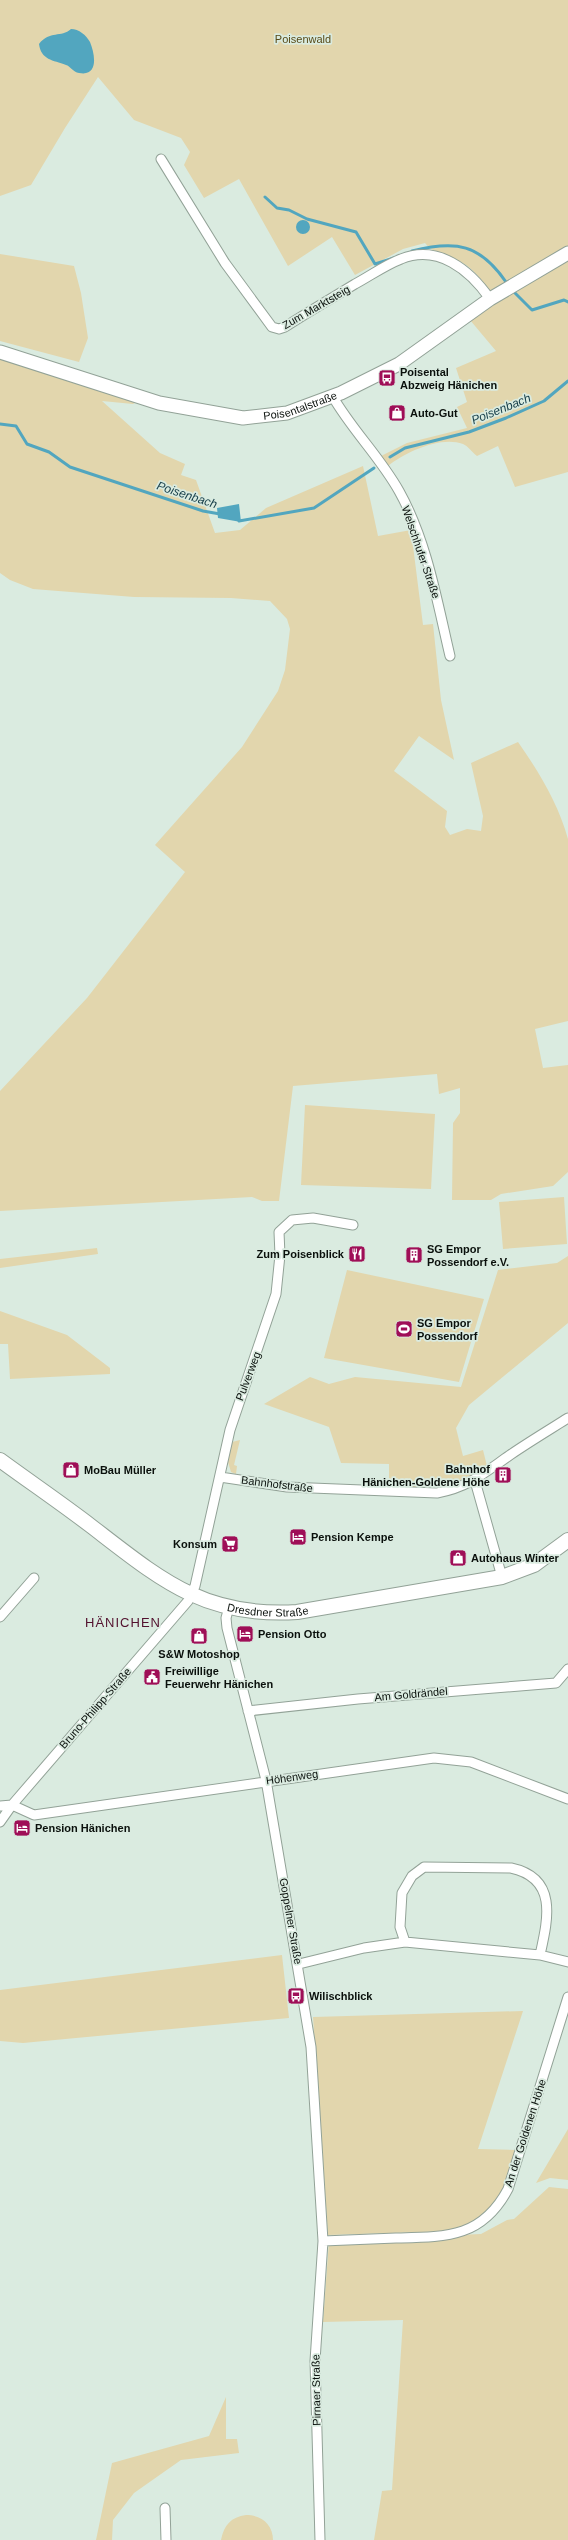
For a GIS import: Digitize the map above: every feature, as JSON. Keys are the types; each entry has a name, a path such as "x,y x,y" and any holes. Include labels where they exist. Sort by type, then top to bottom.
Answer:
{"main road":[{"name":"Poisentalstraße","path":"0,352 159,404 243,418 287,413 333,397 399,364 490,299 568,253"},
{"name":"Dresdner Straße","path":"0,1460 157,1578 191,1596 229,1607 261,1612 297,1612 502,1577 534,1565 568,1540"}],"street":[{"name":"Zum Marktsteig","path":"161,160 225,263 272,327 279,329 285,327 386,267 401,259 420,254 443,258 463,268 477,281 490,299"},
{"name":"Welschhufer Straße","path":"333,397 399,491 415,528 434,585 450,656"},
{"name":"Pulverweg","path":"191,1596 201,1566 238,1402 258,1353 276,1294 280,1255 280,1232 292,1220 313,1218 353,1225"},
{"name":"Bahnhofstraße","path":"220,1477 277,1487 437,1493 451,1490 475,1481 504,1459 568,1418"},
{"path":"475,1481 502,1577"},
{"path":"0,1617 34,1578"},
{"name":"Bruno-Philipp-Straße","path":"0,1822 12,1805 191,1596"},
{"name":"Goppelner Straße","path":"229,1607 226,1618 227,1628 266,1780 311,2047 323,2241"},
{"name":"Am Goldrändel","path":"248,1711 358,1699 556,1683 568,1668"},
{"name":"Höhenweg","path":"12,1805 34,1815 266,1780 434,1758 452,1758 471,1762 568,1799"},
{"path":"0,1806 12,1805"},
{"path":"405,1942 400,1927 402,1893 412,1876 424,1867 511,1868 525,1871 536,1879 548,1904 540,1955"},
{"path":"298,1964 364,1948 405,1942 540,1955 568,1962"},
{"name":"An der Goldenen Höhe","path":"323,2241 439,2237 472,2228 487,2218 499,2207 508,2189 568,1997"},
{"name":"Pirnaer Straße","path":"320,2540 315,2361 323,2241"},
{"path":"165,2508 166,2540"}],"green space":[{"name":"Poisenwald","path":"0,0 568,0 568,249 491,293 470,268 455,259 438,253 425,243 403,249 355,275 332,237 288,266 239,179 204,198 184,165 190,152 181,138 134,120 98,77 31,185 0,196"},
{"path":"0,254 74,266 81,293 88,338 79,362 0,341"},
{"path":"568,259 568,472 515,487 498,446 477,456 465,445 454,442 444,442 424,447 404,456 388,466 381,456 407,443 467,428 457,407 467,402 456,368 496,351 470,320 516,288"},
{"path":"0,357 137,402 133,404 102,401 160,453 185,464 181,475 196,480 215,533 240,530 266,508 363,466 378,536 411,530 423,625 433,624 441,700 454,760 419,736 394,771 447,811 445,827 450,835 467,829 481,831 483,816 471,763 518,742 547,788 559,813 568,839 568,1021 535,1029 543,1068 568,1065 568,1172 553,1186 501,1194 491,1200 452,1200 453,1123 460,1113 460,1088 439,1094 437,1074 293,1086 279,1201 262,1201 252,1197 0,1211 0,1091 87,998 185,872 155,845 242,747 278,691 285,670 290,629 287,619 270,601 231,598 134,597 33,589 10,580 0,573"},
{"path":"305,1105 435,1114 431,1189 301,1185"},
{"path":"564,1197 567,1244 503,1249 499,1202"},
{"path":"97,1248 98,1254 0,1268 0,1259"},
{"path":"568,1256 568,1323 469,1405 456,1428 463,1456 483,1450 487,1466 462,1480 440,1486 417,1488 389,1487 389,1464 341,1463 329,1427 264,1404 310,1377 329,1384 355,1377 461,1387 498,1270 557,1263"},
{"name":"SG Empor Possendorf","path":"347,1270 484,1299 459,1382 324,1358"},
{"path":"0,1311 67,1335 110,1368 110,1374 10,1379 8,1344 0,1344"},
{"path":"240,1440 234,1465 237,1466 236,1474 231,1472 228,1462 232,1442"},
{"path":"282,1955 289,2018 23,2043 0,2041 0,1990"},
{"path":"523,2011 478,2149 515,2150 504,2187 495,2205 484,2216 454,2231 328,2235 313,2017"},
{"path":"568,2129 568,2180 550,2178 536,2183"},
{"path":"549,2187 568,2189 568,2540 374,2540 382,2491 392,2490 403,2320 323,2322 329,2241 481,2234 507,2220 514,2219"},
{"path":"226,2397 226,2439 237,2439 239,2453 181,2460 134,2493 113,2520 112,2540 96,2540 112,2463 209,2436"},
{"path":"246,2515 257,2517 265,2522 271,2529 273,2540 221,2540 226,2526 232,2520"}],"water":[{"path":"71,29 79,31 90,42 94,64 90,72 79,73 67,66 48,59 40,49 39,44 47,37 67,32"},
{"path":"303,220 308,222 310,227 308,232 303,234 298,232 296,227 298,222"},
{"path":"239,504 241,522 218,518 217,508"}],"waterway":[{"path":"265,197 277,208 289,210 307,219 356,232 375,264 394,258"},
{"path":"412,251 442,246 466,248 487,260 506,282"},
{"path":"515,293 532,310 564,300 568,302"},
{"name":"Poisenbach","path":"390,457 405,448 469,432 506,418 544,401 568,381"},
{"name":"Poisenbach","path":"0,424 16,426 27,444 49,452 70,467 203,511 220,514"},
{"name":"Poisenbach","path":"239,521 314,508 374,468"}],"place":[{"name":"Poisental Abzweig Hänichen","path":"387,378"},
{"name":"Auto-Gut","path":"397,413"},
{"name":"Zum Poisenblick","path":"357,1254"},
{"name":"SG Empor Possendorf e.V.","path":"414,1255"},
{"name":"SG Empor Possendorf","path":"404,1329"},
{"name":"MoBau Müller","path":"71,1470"},
{"name":"Bahnhof Hänichen-Goldene Höhe","path":"503,1475"},
{"name":"Pension Kempe","path":"298,1537"},
{"name":"Konsum","path":"230,1544"},
{"name":"Autohaus Winter","path":"458,1558"},
{"name":"Pension Otto","path":"245,1634"},
{"name":"S&W Motoshop","path":"199,1636"},
{"name":"Freiwillige Feuerwehr Hänichen","path":"152,1677"},
{"name":"Pension Hänichen","path":"22,1828"},
{"name":"Wilischblick","path":"296,1996"}],"district":[{"name":"HÄNICHEN","path":"123,1622"}]}
